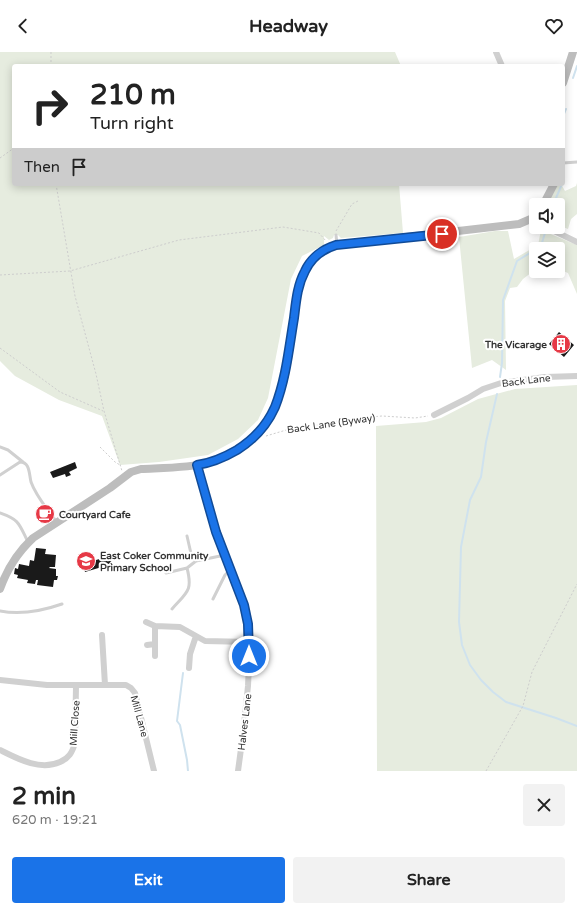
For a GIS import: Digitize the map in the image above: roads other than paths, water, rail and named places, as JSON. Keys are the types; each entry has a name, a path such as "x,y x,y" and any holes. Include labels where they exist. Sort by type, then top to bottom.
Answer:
{"street":[{"path":"496,52 501,64"},
{"path":"565,71 573,52"},
{"path":"547,198 553,186"},
{"path":"0,588 12,562 28,542 110,488 131,472 141,469 205,464 230,454 253,438 262,429 274,408 279,395 289,350 298,288 305,271 313,259 333,246 519,224 529,220"},
{"path":"560,234 577,242"},
{"name":"Back Lane","path":"434,415 483,389 501,383 546,377 577,376"},
{"name":"Halves Lane","path":"197,465 216,532 244,605 248,624 250,642 248,686 238,771"},
{"path":"146,622 155,626 180,627 205,641 250,642"},
{"path":"155,626 155,656"},
{"path":"102,635 105,685"},
{"path":"189,668 189,656 196,636"},
{"path":"147,645 155,644"},
{"path":"182,656 189,656"},
{"name":"Mill Lane","path":"0,680 47,685 126,685 136,693 154,771"},
{"name":"Mill Close","path":"0,750 25,762 41,766 55,765 69,756 73,750 74,743 76,686"}],"lane":[{"path":"565,163 577,162"},
{"path":"333,246 336,236"},
{"path":"0,447 8,450 28,467 30,480 34,490 57,523"},
{"path":"0,475 20,462 23,462"},
{"path":"0,513 13,517 17,521 28,542"},
{"path":"187,536 192,558 196,561"},
{"path":"166,573 187,568 196,561 225,555"},
{"path":"172,609 190,586 187,568"},
{"path":"213,600 225,575 230,570"},
{"path":"0,611 26,612 50,608 62,604"}],"waterway":[{"path":"573,78 577,66"},
{"path":"556,198 561,186"},
{"path":"500,377 502,363 503,300 517,261 541,246 545,234"},
{"path":"497,394 486,442 481,477 470,500 461,547 459,622 462,645 470,665 481,680 506,702 577,726"},
{"path":"183,673 177,721 180,725 188,771"}],"place":[{"name":"The Vicarage","path":"561,344"},
{"name":"Courtyard Cafe","path":"45,514"},
{"name":"East Coker Community Primary School","path":"86,561"}]}
